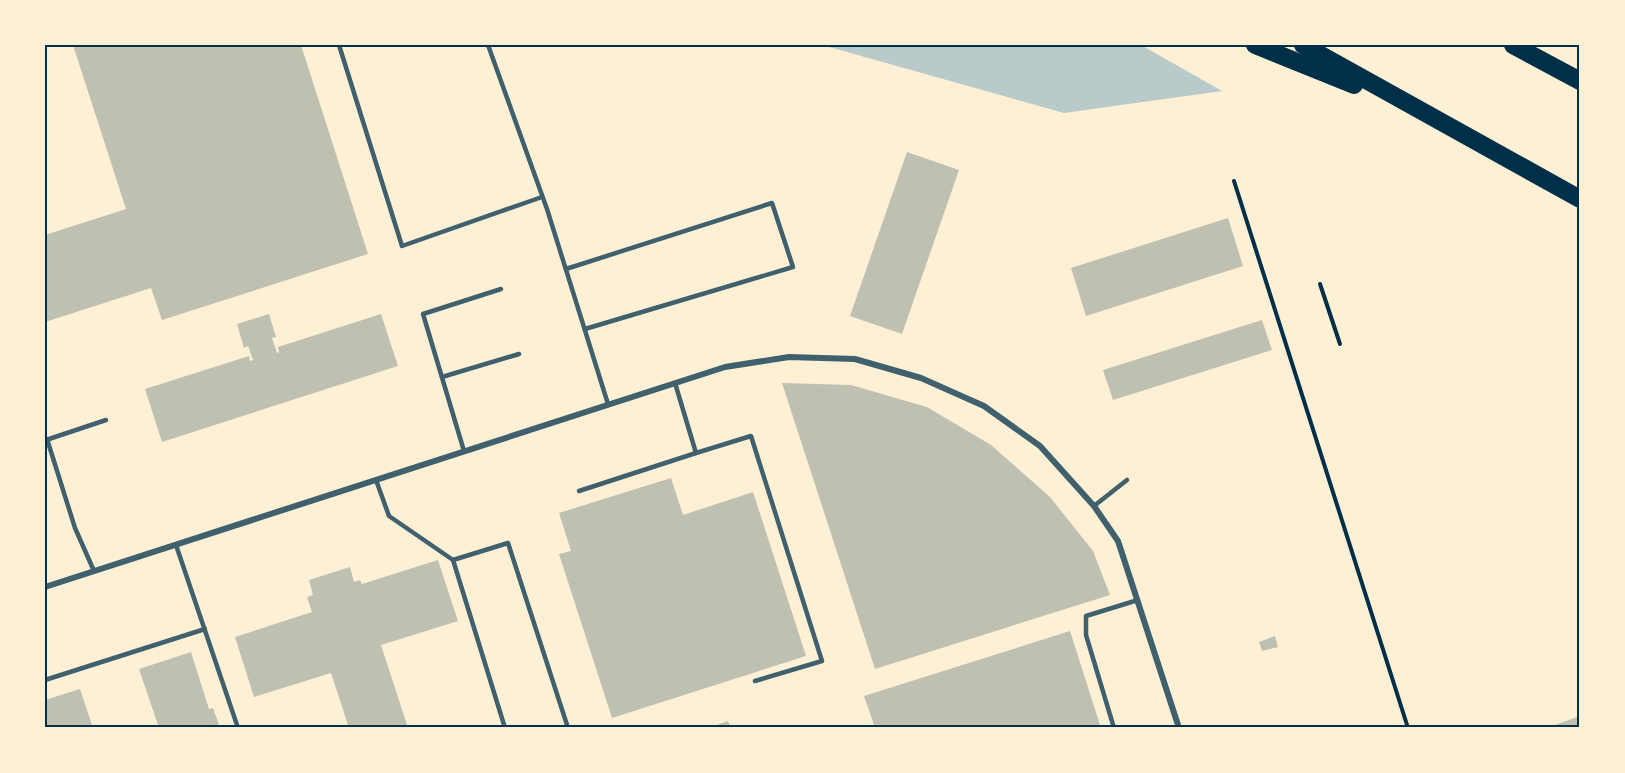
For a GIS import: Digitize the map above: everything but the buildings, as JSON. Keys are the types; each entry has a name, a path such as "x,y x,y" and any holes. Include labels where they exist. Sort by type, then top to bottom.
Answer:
{"highway":[{"path":"1255,45 1419,111"},
{"path":"1303,45 1580,199"},
{"path":"1513,45 1580,81"}],"street":[{"path":"45,587 725,367 789,357 855,359 921,378 984,406 1040,446 1094,506 1118,541 1179,728"}],"lane":[{"path":"339,45 402,246 542,197"},
{"path":"488,45 542,197 608,404"},
{"path":"566,269 772,203 793,267 585,329"},
{"path":"464,451 423,314 501,289"},
{"path":"442,377 519,354"},
{"path":"675,383 696,453"},
{"path":"94,571 75,528 46,440 106,420"},
{"path":"579,491 751,436 822,661 755,681"},
{"path":"376,480 389,516 453,560 506,728"},
{"path":"1094,506 1127,480"},
{"path":"453,560 508,543 568,728"},
{"path":"176,545 238,728"},
{"path":"1114,728 1086,635 1086,616 1138,600"},
{"path":"45,680 205,629"}],"path":[{"path":"1234,181 1408,728"},
{"path":"1320,284 1340,344"}],"shaded area":[{"path":"822,45 1141,45 1222,91 1064,113"}]}
